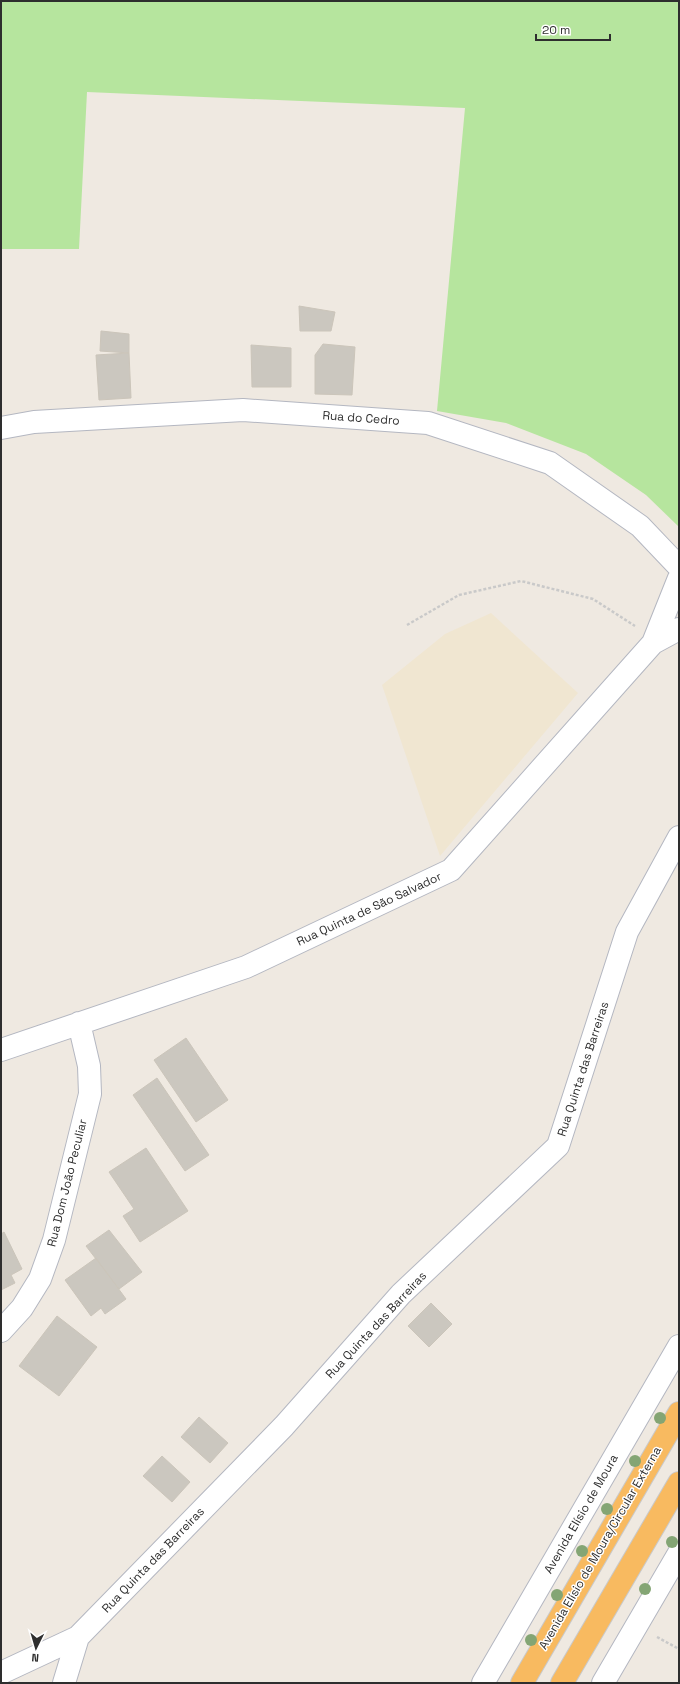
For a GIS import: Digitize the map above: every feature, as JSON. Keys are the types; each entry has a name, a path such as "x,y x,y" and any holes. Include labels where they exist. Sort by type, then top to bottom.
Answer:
{"highway":[{"name":"Avenida Elísio de Moura/Circular Externa","path":"522,1683 679,1413"},
{"path":"562,1683 679,1482"}],"street":[{"name":"Rua do Cedro","path":"1,428 34,422 243,410 428,423 550,463 640,526 679,567"},
{"path":"653,643 679,578"},
{"path":"653,643 679,629"},
{"name":"Rua Quinta de São Salvador","path":"1,1050 246,967 451,870 653,643"},
{"name":"Rua Quinta das Barreiras","path":"1,1673 78,1637 284,1426 401,1294 558,1146 628,932 679,837"},
{"name":"Rua Dom João Peculiar","path":"1,1331 22,1308 40,1279 54,1240 90,1094 89,1066 79,1023"},
{"name":"Avenida Elísio de Moura","path":"483,1683 679,1346"},
{"path":"603,1683 679,1553"},
{"path":"64,1683 78,1637"}],"path":[{"path":"407,625 459,595 521,581 592,599 633,625 653,643"}],"shaded area":[{"path":"491,613 578,693 440,856 382,685 445,634"}],"green space":[{"path":"1,1 679,1 679,527 646,495 586,454 506,423 437,411 465,108 87,92 79,249 1,249"}],"building":[{"path":"299,306 335,312 331,331 300,331"},
{"path":"101,331 129,334 129,353 100,351"},
{"path":"323,344 355,347 352,395 315,394 315,355"},
{"path":"251,345 291,348 291,387 252,387"},
{"path":"129,353 131,398 99,400 96,355"},
{"path":"186,1038 228,1100 196,1122 154,1060"},
{"path":"157,1078 209,1155 185,1171 133,1095"},
{"path":"146,1148 188,1211 140,1242 123,1216 134,1209 109,1172"},
{"path":"109,1230 142,1272 119,1289 86,1246"},
{"path":"4,1232 22,1269 11,1275 15,1283 1,1290 1,1234"},
{"path":"96,1258 126,1299 105,1314 101,1308 91,1316 65,1280"},
{"path":"431,1303 452,1324 429,1347 408,1326"},
{"path":"57,1316 97,1347 59,1396 19,1366"},
{"path":"199,1417 228,1443 210,1463 181,1437"},
{"path":"162,1456 190,1482 172,1502 143,1476"}]}
